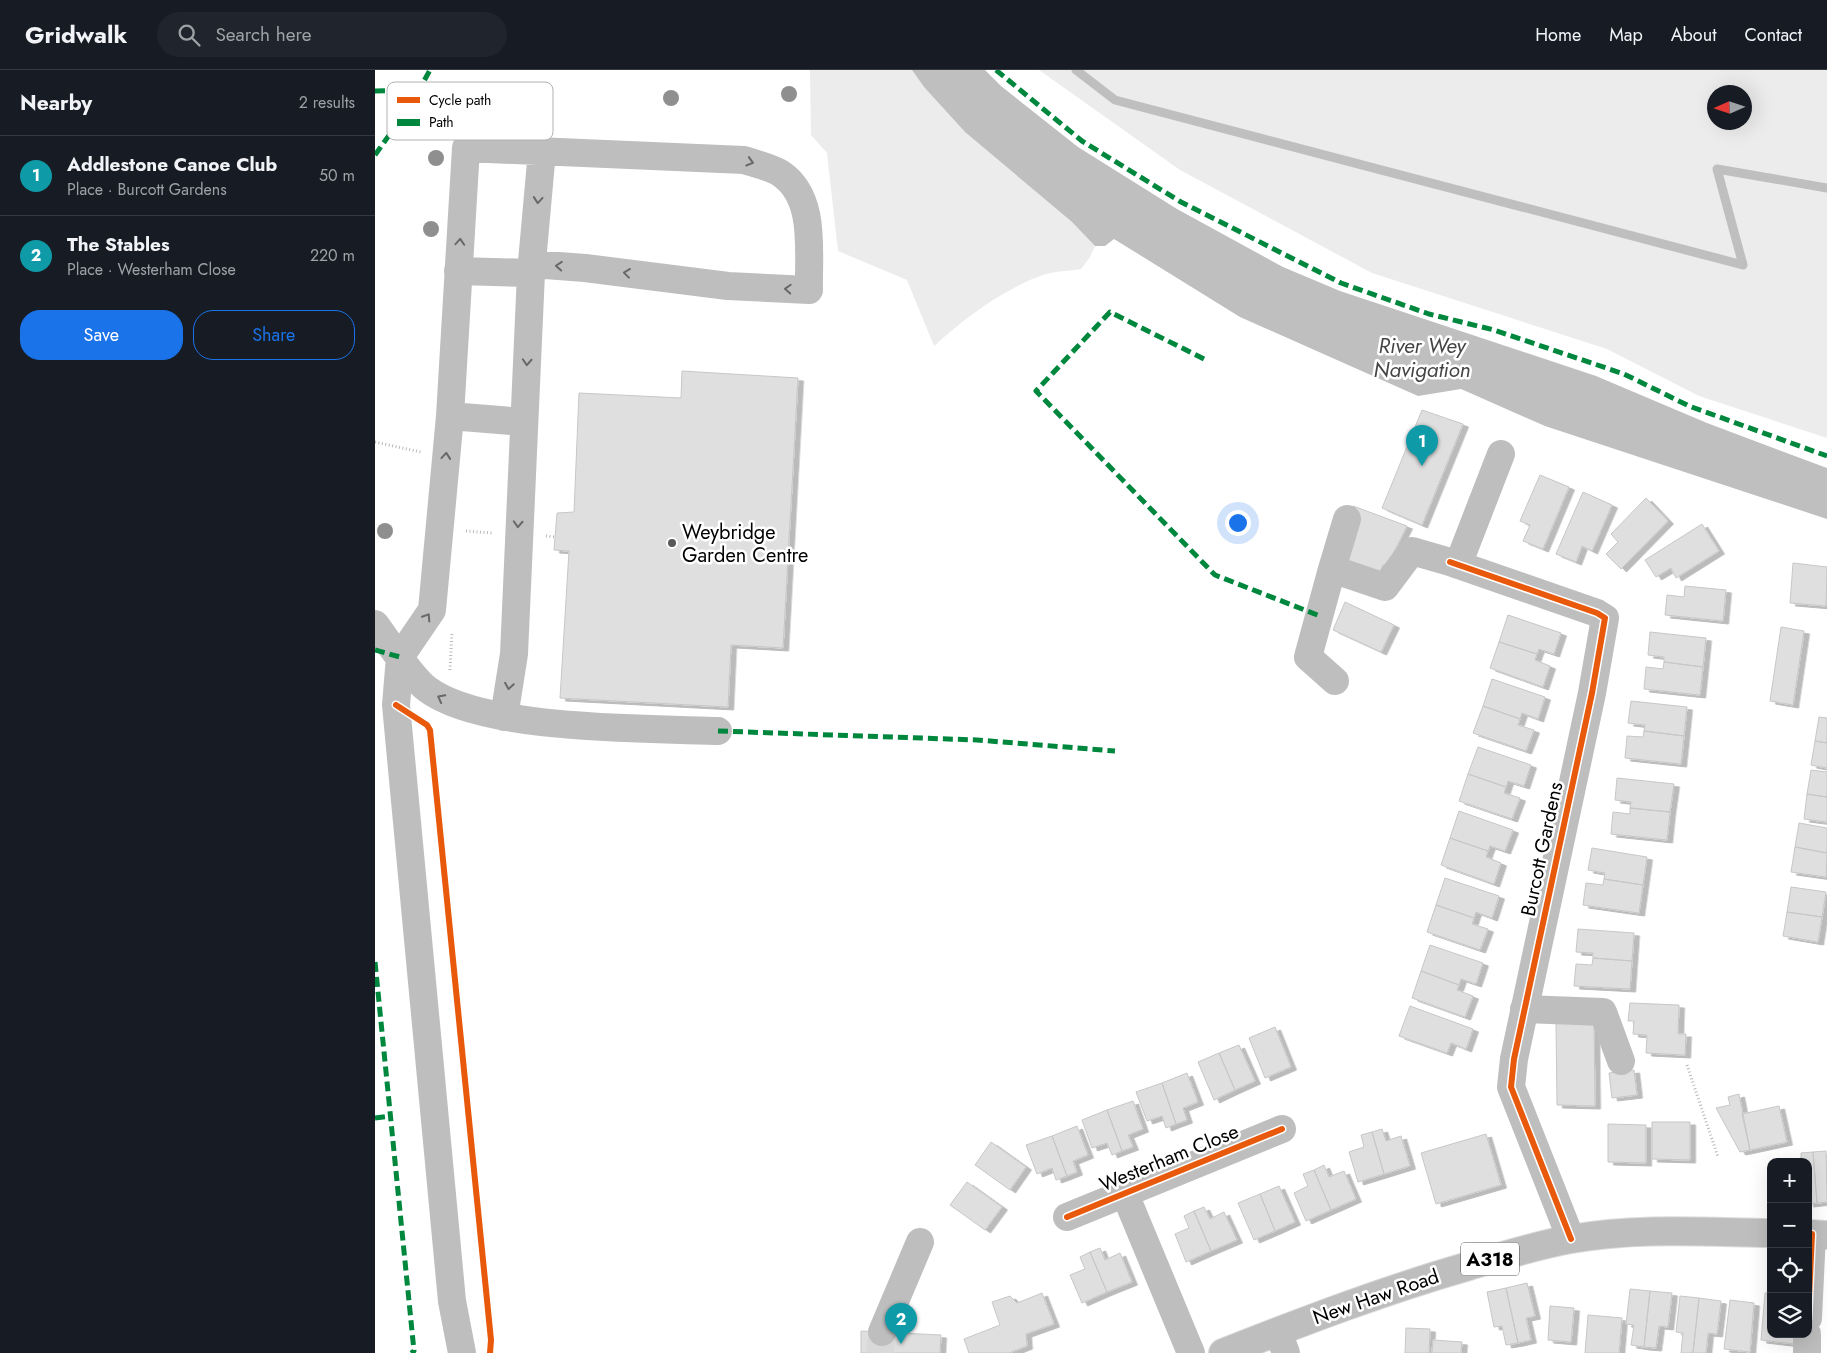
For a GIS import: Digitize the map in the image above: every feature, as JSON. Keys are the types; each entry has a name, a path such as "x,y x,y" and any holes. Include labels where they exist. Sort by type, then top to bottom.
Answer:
{"street":[{"path":"458,271 585,268 728,286 809,290 806,210 797,187 779,172 744,160 466,148 458,271 450,416 432,610 400,657 396,705 452,1301 462,1353"},
{"path":"504,717 514,654 518,535 532,269 542,151"},
{"path":"450,416 524,422"},
{"path":"1332,569 1385,587 1412,551 1454,563 1501,454"},
{"path":"1335,681 1308,657 1347,519"},
{"name":"Burcott Gardens","path":"1454,563 1597,613 1605,618 1592,693 1514,1059 1511,1087 1571,1239"},
{"path":"375,624 425,688 441,698 504,717 584,726 718,731"},
{"path":"1524,1010 1603,1012 1621,1060"},
{"name":"Westerham Close","path":"1067,1217 1282,1129"},
{"name":"Westerham Close","path":"1125,1194 1191,1353"},
{"name":"New Haw Road","path":"1223,1353 1282,1342 1425,1278 1499,1256 1571,1239 1624,1233 1673,1231 1767,1233"},
{"path":"1810,1293 1816,1234"},
{"path":"882,1332 920,1242"},
{"path":"1807,1338 1807,1353"}],"path":[{"path":"375,442 403,450 446,455"},
{"path":"465,531 555,537"},
{"path":"450,673 452,625"},
{"path":"1687,1065 1719,1157"}],"shaded area":[{"path":"810,70 912,70 924,87 965,132 1072,222 1095,246 1090,257 1081,269 1043,275 1013,288 985,305 934,346 907,280 838,251 827,153 811,135"},
{"path":"1039,70 1827,70 1827,438 1699,396 1607,349 1372,273 1180,170"}],"water":[{"name":"River Wey Navigation","path":"912,70 985,70 1001,86 1078,147 1177,209 1283,267 1340,291 1596,376 1707,423 1827,468 1827,519 1545,426 1461,389 1418,396 1240,317 1114,239 1105,246 1095,246 1072,222 965,132 924,87"}],"building":[{"name":"Weybridge Garden Centre","path":"682,371 798,378 783,648 731,645 728,707 560,698 569,551 554,550 557,513 574,512 579,393 681,398"},
{"path":"1422,410 1463,424 1422,525 1382,508"},
{"path":"1540,475 1569,487 1543,549 1523,541 1530,525 1520,521"},
{"path":"1583,492 1612,505 1592,551 1582,546 1576,562 1556,554"},
{"path":"1646,498 1668,521 1621,569 1606,554 1618,542 1611,534"},
{"path":"1353,506 1407,526 1387,566 1383,565 1378,577 1339,562"},
{"path":"1702,524 1719,551 1676,578 1671,568 1656,577 1645,560"},
{"path":"1793,563 1827,567 1826,606 1790,603"},
{"path":"1685,586 1726,590 1723,621 1665,615 1667,595 1684,597"},
{"path":"1345,602 1394,625 1381,652 1333,630"},
{"path":"1508,615 1561,633 1554,654 1539,649 1537,654 1499,642"},
{"path":"1781,627 1804,631 1793,705 1770,701"},
{"path":"1650,632 1706,638 1703,667 1664,662 1664,657 1648,655"},
{"path":"1499,642 1537,654 1535,660 1550,666 1543,687 1490,668"},
{"path":"1664,662 1703,667 1700,695 1644,689 1646,667 1663,669"},
{"path":"1492,679 1545,697 1538,719 1522,713 1520,719 1483,706"},
{"path":"1631,701 1687,707 1684,736 1644,731 1645,725 1628,723"},
{"path":"1483,706 1520,719 1518,725 1534,730 1526,751 1473,733"},
{"path":"1819,717 1827,718 1827,743 1815,741"},
{"path":"1644,731 1684,736 1681,764 1625,758 1627,736 1643,737"},
{"path":"1815,741 1827,743 1827,768 1811,765"},
{"path":"1478,747 1531,765 1524,786 1508,781 1506,787 1468,774"},
{"path":"1811,770 1827,772 1827,797 1807,794"},
{"path":"1468,774 1506,787 1504,793 1520,798 1512,819 1459,801"},
{"path":"1617,778 1674,784 1670,812 1630,808 1631,802 1615,800"},
{"path":"1807,794 1827,797 1827,822 1804,819"},
{"path":"1630,808 1670,812 1667,840 1611,834 1613,812 1630,814"},
{"path":"1459,811 1513,830 1505,851 1490,846 1488,851 1450,838"},
{"path":"1799,823 1827,828 1827,853 1795,847"},
{"path":"1450,838 1488,851 1486,857 1501,863 1494,884 1441,865"},
{"path":"1795,847 1827,853 1826,877 1791,872"},
{"path":"1592,848 1647,857 1643,885 1604,879 1605,873 1588,870"},
{"path":"1445,878 1499,896 1492,918 1476,912 1474,918 1436,905"},
{"path":"1604,879 1643,885 1639,913 1583,905 1586,883 1603,885"},
{"path":"1791,887 1826,892 1822,917 1787,912"},
{"path":"1436,905 1474,918 1472,924 1488,929 1480,950 1427,932"},
{"path":"1787,912 1822,917 1818,942 1783,936"},
{"path":"1578,929 1634,933 1632,961 1593,958 1593,953 1576,952"},
{"path":"1430,945 1483,963 1476,984 1461,979 1459,985 1421,971"},
{"path":"1593,958 1632,961 1630,989 1574,986 1576,964 1592,965"},
{"path":"1421,971 1459,985 1457,990 1473,996 1465,1017 1412,998"},
{"path":"1630,1003 1679,1005 1678,1034 1686,1034 1685,1055 1646,1053 1647,1035 1633,1034 1634,1021 1628,1021"},
{"path":"1410,1006 1473,1029 1466,1049 1451,1043 1447,1053 1399,1036"},
{"path":"1556,1021 1594,1023 1595,1106 1557,1105"},
{"path":"1275,1027 1291,1067 1265,1078 1249,1038"},
{"path":"1239,1045 1255,1081 1235,1090 1219,1053"},
{"path":"1219,1053 1235,1090 1214,1100 1198,1062"},
{"path":"1634,1070 1637,1095 1612,1098 1609,1073"},
{"path":"1187,1073 1198,1102 1183,1108 1187,1120 1176,1124 1162,1083"},
{"path":"1162,1083 1176,1124 1166,1128 1162,1116 1147,1121 1136,1092"},
{"path":"1739,1094 1750,1150 1740,1152 1716,1108 1730,1105 1728,1097"},
{"path":"1133,1101 1143,1129 1128,1135 1133,1147 1122,1151 1107,1110"},
{"path":"1779,1106 1787,1142 1750,1150 1742,1114"},
{"path":"1107,1110 1122,1151 1112,1155 1107,1143 1092,1148 1082,1120"},
{"path":"1652,1122 1690,1122 1690,1160 1652,1159"},
{"path":"1608,1124 1646,1125 1646,1163 1608,1162"},
{"path":"1077,1126 1088,1155 1073,1161 1077,1172 1067,1176 1052,1136"},
{"path":"1382,1129 1386,1141 1401,1136 1410,1166 1384,1174 1372,1132"},
{"path":"1372,1132 1384,1174 1358,1182 1349,1152 1364,1147 1361,1135"},
{"path":"1486,1134 1501,1185 1436,1204 1421,1153"},
{"path":"1052,1136 1067,1176 1056,1180 1052,1168 1037,1174 1026,1145"},
{"path":"991,1142 1026,1167 1010,1190 975,1165"},
{"path":"1826,1151 1827,1202 1817,1203 1813,1152"},
{"path":"1813,1152 1817,1203 1812,1204 1812,1158 1801,1158 1801,1153"},
{"path":"1324,1165 1329,1177 1344,1171 1356,1199 1331,1210 1314,1170"},
{"path":"1314,1170 1331,1210 1306,1221 1294,1193 1308,1186 1303,1174"},
{"path":"967,1182 1002,1207 985,1230 950,1205"},
{"path":"1279,1186 1295,1222 1275,1231 1260,1194"},
{"path":"1260,1194 1275,1231 1254,1240 1238,1203"},
{"path":"1204,1207 1210,1219 1224,1212 1237,1240 1211,1251 1194,1211"},
{"path":"1194,1211 1211,1251 1186,1262 1175,1234 1189,1228 1184,1216"},
{"path":"1100,1248 1105,1260 1120,1253 1132,1282 1107,1292 1090,1252"},
{"path":"1090,1252 1107,1292 1082,1303 1070,1275 1085,1269 1080,1257"},
{"path":"1527,1283 1535,1316 1526,1318 1531,1340 1518,1343 1506,1288"},
{"path":"1506,1288 1518,1343 1506,1345 1502,1326 1494,1327 1487,1292"},
{"path":"1630,1289 1650,1291 1644,1347 1631,1345 1634,1325 1626,1324"},
{"path":"1650,1291 1672,1293 1668,1327 1659,1326 1656,1348 1644,1347"},
{"path":"1042,1293 1054,1324 1026,1334 1027,1346 1009,1353 969,1353 964,1339 1000,1325 992,1302 1010,1296 1017,1303"},
{"path":"1765,1293 1767,1293 1767,1338 1796,1338 1795,1344 1761,1340"},
{"path":"1680,1296 1699,1298 1693,1353 1681,1353 1683,1333 1676,1332"},
{"path":"1699,1298 1721,1301 1717,1334 1708,1333 1706,1353 1693,1353"},
{"path":"1730,1300 1754,1303 1750,1352 1724,1349"},
{"path":"1550,1306 1574,1308 1571,1342 1548,1340"},
{"path":"1588,1315 1622,1318 1619,1353 1585,1353"},
{"path":"1406,1328 1430,1329 1429,1353 1405,1353"},
{"path":"861,1331 941,1335 940,1353 861,1353"},
{"path":"1433,1340 1462,1342 1461,1353 1432,1353"}],"waterway":[{"path":"1076,70 1115,100 1743,265 1717,169 1827,188"}],"tunnel":[{"path":"880,1353 882,1332"}],"marked path":[{"path":"423,82 430,70"},
{"path":"996,70 1082,141 1181,202 1341,283 1429,314 1494,330 1624,374 1689,406 1827,456"},
{"path":"375,91 387,91"},
{"path":"375,155 387,138"},
{"path":"1204,359 1110,312 1036,391 1215,575 1320,616"},
{"path":"375,650 400,657"},
{"path":"718,731 977,740 1115,751"},
{"path":"375,962 414,1351 411,1353"},
{"path":"375,1118 391,1116"}],"cycle path":[{"path":"1450,562 1597,613 1605,618 1592,693 1514,1059 1511,1087 1571,1239"},
{"path":"396,705 427,725 430,730 491,1340 490,1353"},
{"path":"1067,1217 1282,1129"},
{"path":"1809,1293 1811,1248"}],"place":[{"name":"Addlestone Canoe Club","path":"1422,466"},
{"name":"Weybridge Garden Centre","path":"672,543"},
{"name":"The Stables","path":"901,1344"}]}
